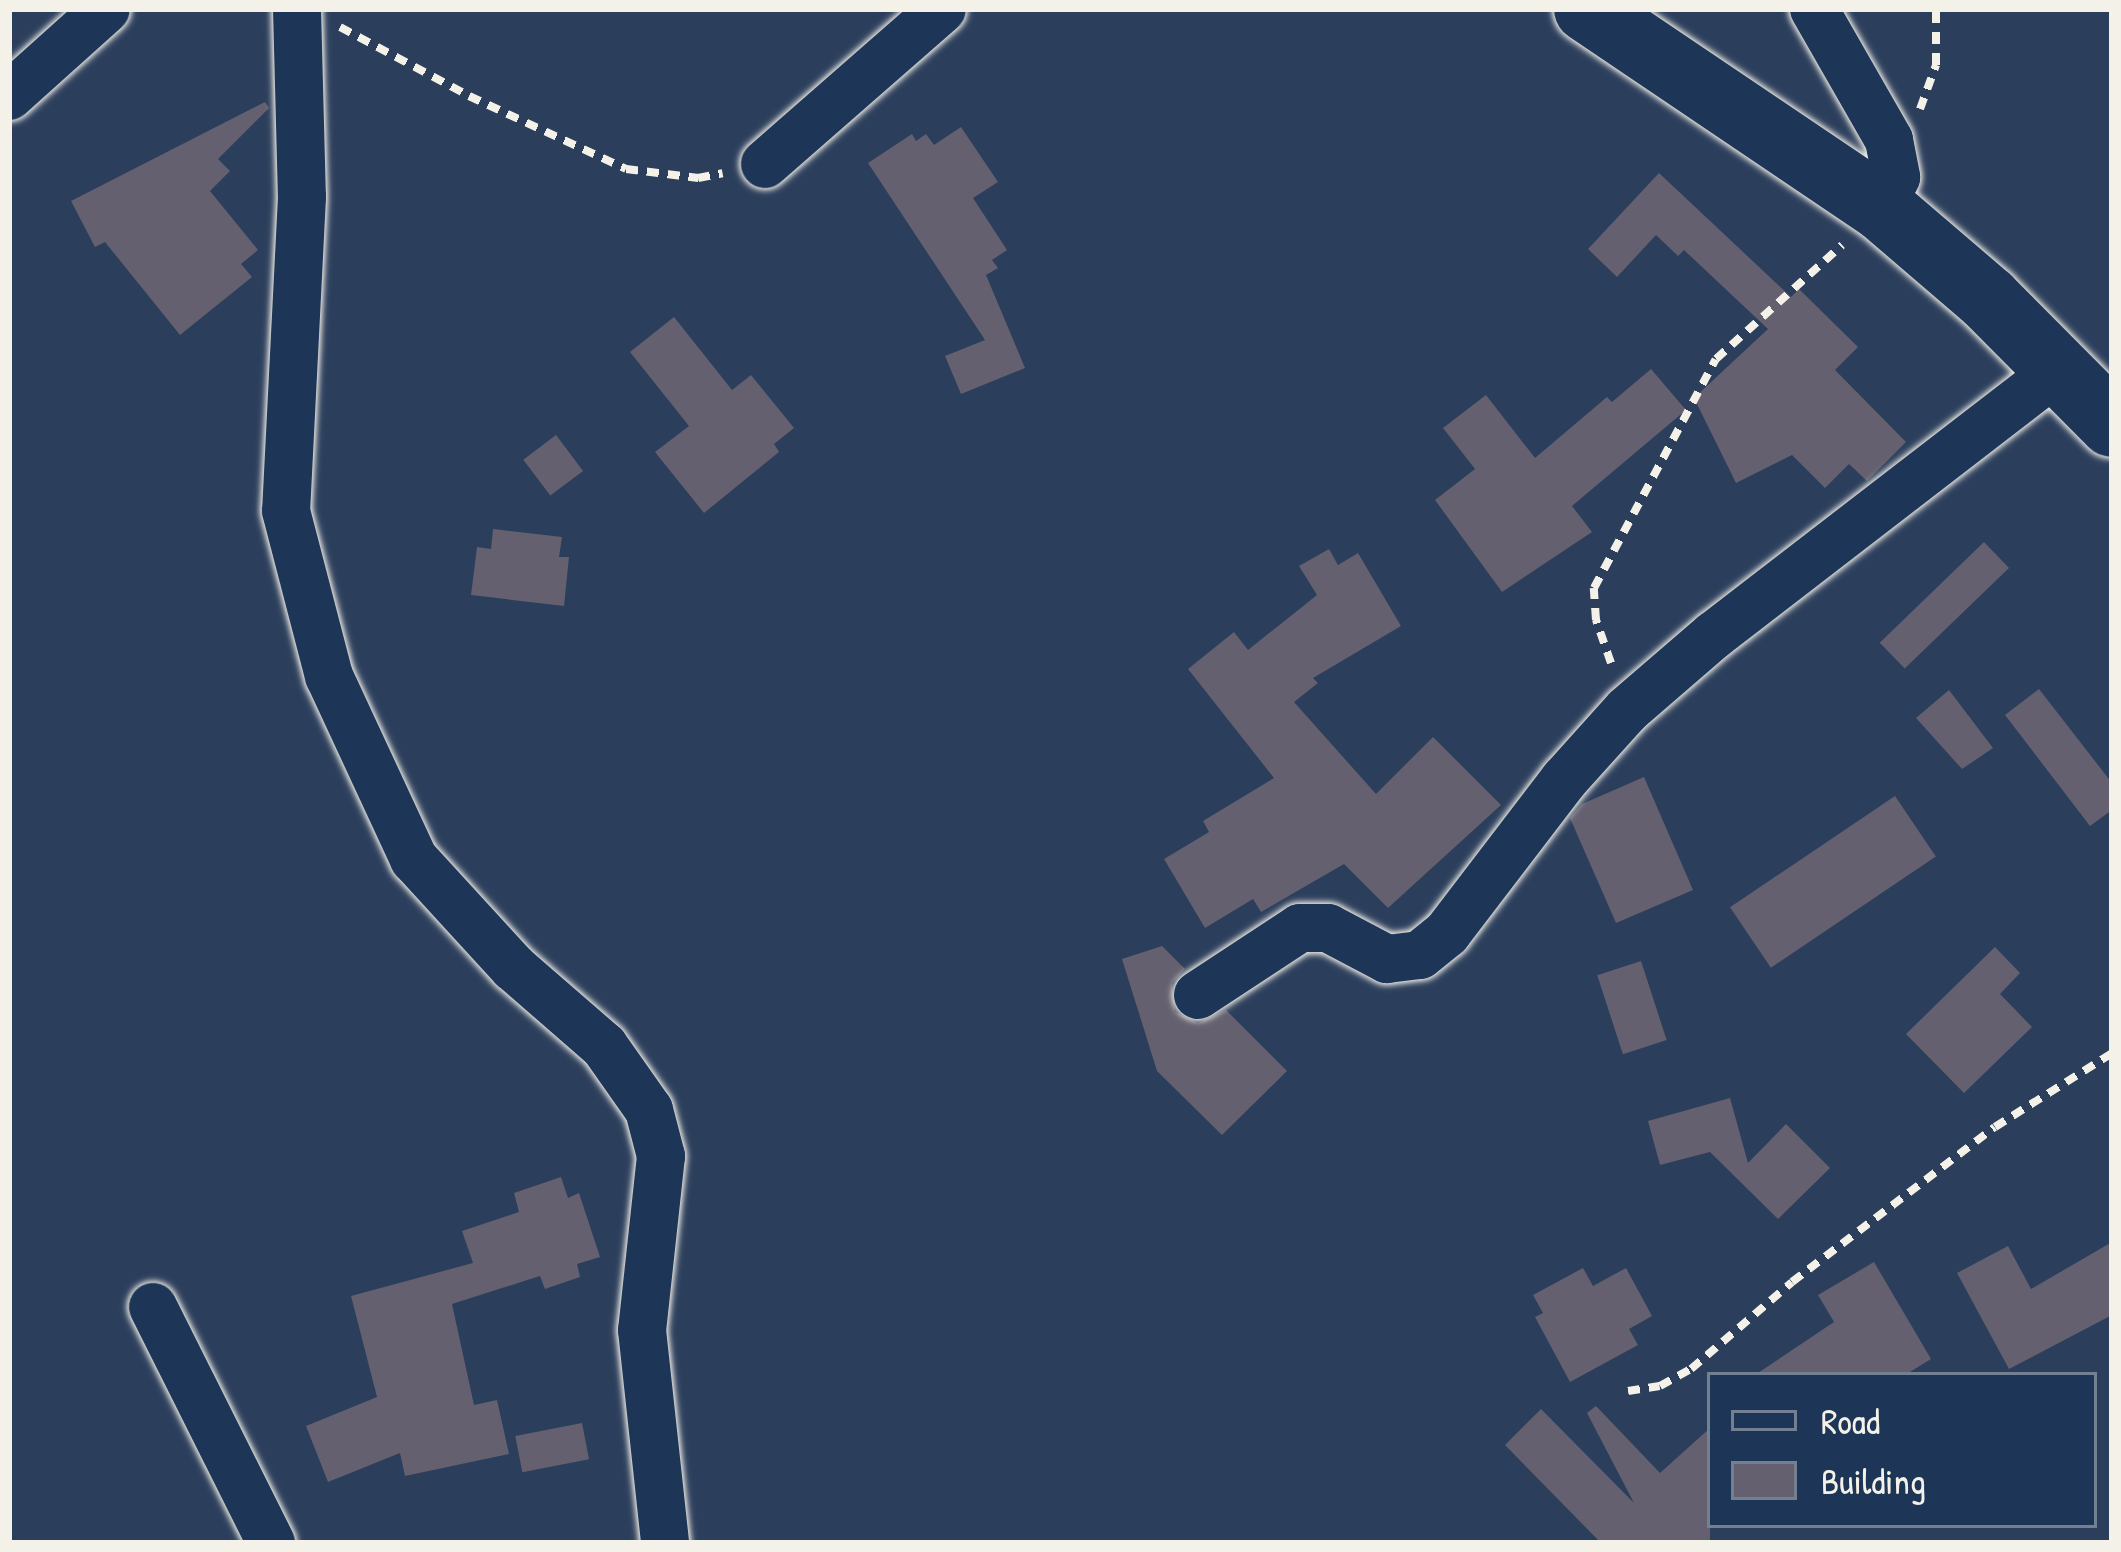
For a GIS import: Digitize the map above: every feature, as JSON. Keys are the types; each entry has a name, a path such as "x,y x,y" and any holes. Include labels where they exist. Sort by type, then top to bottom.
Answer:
{"street":[{"path":"9,96 106,9"},
{"path":"765,164 942,9"},
{"path":"1587,9 1888,183 2112,424"},
{"path":"1814,9 1888,183"},
{"path":"311,14 286,511 329,676 414,859 513,967 604,1046 650,1110 661,1156 641,1330 665,1543"},
{"path":"1198,995 1300,928 1328,928 1387,959 1420,955 1448,933 1564,780 1627,710 1714,635 2060,369"},
{"path":"153,1307 271,1543"}],"path":[{"path":"1627,710 1596,620 1594,588 1716,358 1888,183 1933,79 1936,9"},
{"path":"311,14 626,169 698,178 765,164"},
{"path":"1628,1391 1660,1385 1691,1369 1792,1282 1995,1126 2112,1053"}],"building":[{"path":"265,102 269,108 218,159 230,171 210,191 258,250 241,264 252,277 180,335 105,242 95,247 71,201"},
{"path":"961,127 998,182 973,198 1007,250 992,260 998,268 986,275 1025,368 961,394 945,356 985,340 868,163 912,134 916,141 926,134 934,145"},
{"path":"1659,173 1791,297 1799,289 1858,347 1835,370 1906,442 1867,481 1849,464 1825,488 1792,455 1736,483 1694,398 1768,329 1684,250 1678,256 1656,235 1617,277 1588,249"},
{"path":"674,317 732,390 751,375 794,428 774,444 779,452 704,513 655,452 689,426 630,352"},
{"path":"1651,369 1686,410 1572,506 1592,532 1502,592 1435,500 1475,469 1443,428 1486,395 1535,458 1607,397 1612,402"},
{"path":"556,435 583,471 550,496 523,460"},
{"path":"493,529 562,537 559,557 569,557 564,606 471,595 477,547 491,549"},
{"path":"1984,542 2009,568 1905,669 1880,643"},
{"path":"1329,549 1338,565 1358,553 1401,626 1313,678 1318,683 1294,702 1376,794 1433,737 1501,805 1388,908 1344,864 1261,912 1253,899 1205,928 1164,859 1209,832 1203,821 1274,778 1188,669 1234,632 1248,650 1317,595 1299,566"},
{"path":"2039,689 2112,783 2112,810 2090,826 2005,715"},
{"path":"1949,690 1993,748 1962,769 1916,718"},
{"path":"1644,777 1693,890 1616,923 1570,818 1582,804"},
{"path":"1895,796 1936,857 1771,968 1730,907"},
{"path":"1162,946 1185,969 1172,983 1175,1012 1198,1023 1226,1010 1287,1071 1222,1135 1157,1071 1122,959"},
{"path":"1995,947 2020,973 2000,994 2032,1027 1964,1093 1906,1034"},
{"path":"1641,961 1667,1040 1623,1054 1597,975"},
{"path":"1730,1098 1748,1163 1786,1124 1830,1168 1778,1219 1710,1152 1660,1165 1648,1121"},
{"path":"561,1177 568,1198 579,1193 600,1257 577,1264 580,1277 545,1289 540,1276 452,1304 474,1405 497,1400 509,1454 405,1476 400,1453 328,1482 306,1426 377,1397 351,1296 473,1263 462,1231 519,1212 514,1193"},
{"path":"2112,1242 2112,1315 2009,1369 1957,1273 2008,1246 2031,1289"},
{"path":"1874,1262 1931,1359 1910,1372 1759,1372 1834,1322 1818,1295"},
{"path":"1583,1268 1593,1286 1626,1268 1652,1316 1629,1329 1638,1345 1570,1382 1535,1317 1543,1313 1533,1295"},
{"path":"1596,1406 1660,1473 1707,1431 1710,1543 1601,1543 1505,1445 1541,1409 1634,1503 1587,1413"},
{"path":"582,1423 589,1459 522,1472 515,1436"}]}
